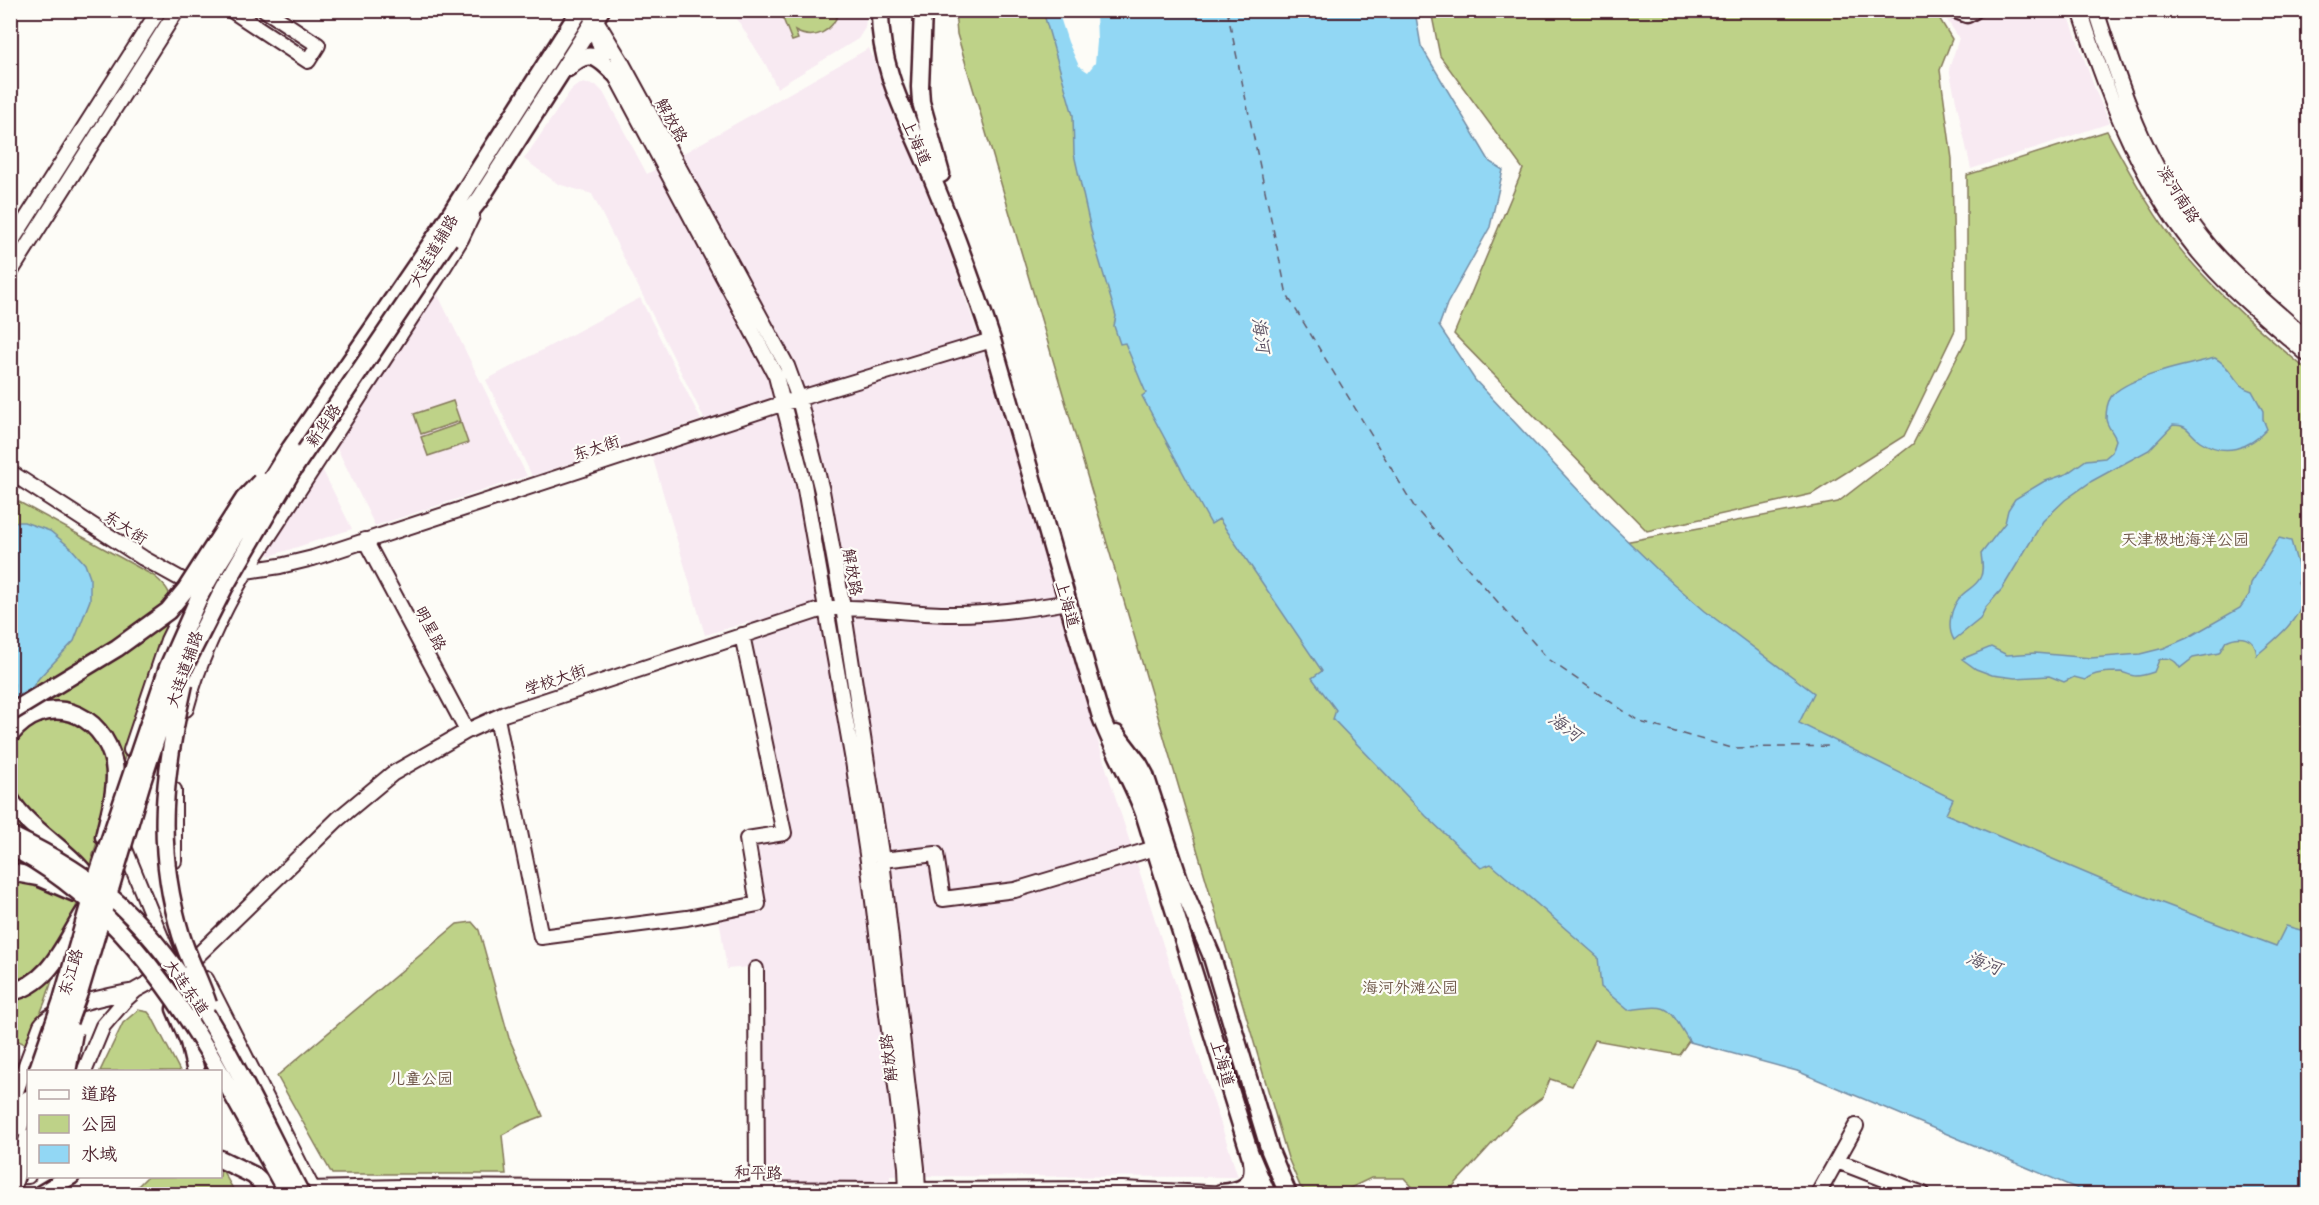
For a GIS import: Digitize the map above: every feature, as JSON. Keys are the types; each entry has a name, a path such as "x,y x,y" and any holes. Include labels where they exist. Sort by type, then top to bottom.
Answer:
{"main road":[{"name":"上海道","path":"880,10 882,47 891,83 940,196 992,340 1101,717 1113,746 1136,789 1250,1154 1267,1194"},
{"name":"上海道","path":"923,10 920,87 929,134 996,339 1105,712 1116,735 1144,775 1179,879 1211,954 1270,1151 1288,1194"},
{"path":"1956,10 1967,14 1974,10"},
{"path":"590,19 608,51"},
{"name":"新华路","path":"101,876 164,712 224,588 292,471 444,236 466,188 557,46 590,19"},
{"name":"新华路","path":"101,876 157,696 178,643 213,572 290,449 444,236 480,199 561,75 590,19"},
{"path":"561,75 579,59 590,56 600,60 616,76"},
{"path":"10,713 117,648 168,610 186,590 244,499 290,449"},
{"path":"190,657 167,766 164,805 165,841 170,887 178,924 188,956 204,991 213,1025"},
{"path":"10,735 31,716 54,710 71,712 84,717 100,730 111,751 115,781 102,846 101,876"},
{"path":"10,799 30,823 74,859 101,876"},
{"name":"大连东道","path":"10,835 50,856 101,876 120,905 156,944 190,988 309,1193"},
{"name":"大连东道","path":"10,846 55,873 85,903 117,929 190,1019 219,1070"},
{"path":"10,872 38,878 85,903 59,956 50,968 33,982 10,992"},
{"name":"东江路","path":"37,1070 62,1000 85,903 101,876"},
{"name":"东江路","path":"50,1070 80,990 101,876"},
{"path":"163,983 189,1042 196,1070"},
{"path":"67,1070 78,1014 80,990"},
{"name":"大连东道","path":"222,1076 278,1193"},
{"path":"10,1156 27,1102"},
{"path":"10,1194 27,1141"},
{"path":"1221,1193 1240,1190 1248,1183 1253,1171 1250,1154"},
{"path":"222,1160 253,1175 278,1193"},
{"path":"41,1194 68,1178"}],"street":[{"path":"10,244 159,10"},
{"path":"10,273 177,10"},
{"path":"231,10 308,61 318,45 265,10"},
{"name":"滨河南路","path":"2080,10 2100,74 2117,117 2170,212 2207,263 2308,355"},
{"name":"滨河南路","path":"2096,10 2118,82 2143,142 2172,195 2224,262 2308,339"},
{"name":"解放路","path":"608,51 616,76 776,376 784,403 804,484 868,861 904,1156 919,1192"},
{"name":"解放路","path":"608,51 787,366 799,399 822,491 843,607 882,860 919,1192"},
{"name":"大连道辅路","path":"219,1070 174,970 118,829 117,820 122,785 130,753 168,640 194,587 300,420 427,235 466,188"},
{"name":"大连道辅路","path":"309,1193 196,957 182,919 175,883 173,832 174,785 181,732 203,655 228,602 437,278 461,239 480,199"},
{"name":"东大街","path":"210,563 246,571 313,558 784,403 992,340"},
{"name":"东大街","path":"10,472 143,558 194,587 228,602"},
{"name":"明星路","path":"365,540 467,731"},
{"name":"学校大街","path":"136,990 196,957 338,819 392,774 467,731 494,719 572,690 826,608 969,614 1068,603"},
{"path":"494,719 498,723 541,937 687,918 758,904 747,840 784,833 742,635"},
{"path":"882,860 936,854 943,899 1016,890 1155,848"},
{"path":"756,969 757,1189"},
{"path":"84,1070 103,1026 136,990"},
{"path":"10,1107 41,1025 48,1016 102,998 136,990"},
{"path":"1818,1194 1856,1126"},
{"path":"1837,1161 1923,1194"},
{"path":"10,1177 27,1176"},
{"name":"和平路","path":"278,1193 404,1187 919,1192 1122,1189 1239,1194"}],"shaded area":[{"path":"732,11 867,11 865,28 858,39 777,88 766,65"},
{"path":"1941,11 2067,11 2096,92 2110,123 1971,169 1949,69 1959,38"},
{"path":"869,48 945,239 984,352 1106,768 1238,1177 890,1176 890,1194 751,1194 749,967 727,969 719,918 766,911 756,848 764,843 789,837 748,622 705,635 648,442 706,422 592,194 558,184 524,159 571,90 580,83 596,85 603,92 647,174"},
{"path":"437,293 527,476 375,526 336,446"},
{"path":"640,298 701,420 532,476 486,380"},
{"path":"322,469 352,529 270,556 265,549"}],"green space":[{"path":"780,11 839,11 832,24 822,33 809,35 795,31 798,39 792,41"},
{"name":"海河外滩公园","path":"955,11 1074,11 1695,1032 1679,1055 1595,1040 1572,1086 1550,1079 1543,1097 1517,1116 1446,1194 1419,1194 1404,1178 1371,1178 1348,1189 1347,1194 1308,1194 1300,1186 1288,1158 957,34"},
{"path":"1431,11 1935,11 1952,39 1940,70 1952,159 1955,330 1904,436 1812,494 1647,531 1454,334 1523,169 1440,56"},
{"name":"天津极地海洋公园","path":"2107,131 2153,211 2185,255 2229,301 2308,371 2308,963 1957,828 1787,722 1619,543 1838,502 1913,444 1967,338 1967,175"},
{"path":"453,401 460,421 421,434 414,414"},
{"path":"461,423 468,443 428,456 421,437"},
{"path":"10,497 154,576 168,591 172,612 45,1002 27,1045 10,1037"},
{"name":"儿童公园","path":"472,922 479,930 509,1038 543,1116 502,1135 506,1174 332,1174 277,1076 457,924"},
{"path":"138,1010 148,1012 179,1070 100,1070 123,1023"},
{"path":"222,1170 236,1194 130,1194 146,1178 222,1178"}],"water":[{"name":"海河","path":"1043,11 1415,11 1421,46 1490,162 1503,170 1490,227 1447,304 1439,326 1475,380 1610,524 1660,572 1705,611 1814,693 1799,723 1953,799 1946,814 2114,885 2276,946 2286,926 2308,932 2308,1194 2090,1194 1797,1071 1690,1042 1667,1010 1653,1007 1628,1010 1601,987 1598,957 1491,864 1481,868 1426,816 1333,719 1336,710 1312,678 1322,671 1219,519 1211,524 1142,396 1146,393 1125,343 1120,344 1114,326 1116,316 1093,239 1074,154 1073,115"},
{"path":"2215,358 2227,367 2241,385 2252,391 2263,411 2267,429 2252,442 2227,450 2209,446 2186,428 2173,425 2149,450 2092,481 2065,500 2043,521 2002,589 1986,607 1980,619 1954,640 1950,623 1955,605 1980,578 1981,554 2005,523 2008,510 2015,499 2043,482 2066,474 2086,460 2105,458 2112,452 2116,440 2107,422 2106,413 2111,397 2119,390 2130,383 2159,372"},
{"path":"11,522 24,522 50,531 71,548 85,564 90,578 90,600 74,641 39,678 11,717 11,697 14,684 10,682"},
{"path":"2279,538 2291,541 2301,576 2298,583 2303,601 2296,617 2257,655 2250,641 2236,638 2226,641 2219,653 2193,658 2180,668 2173,660 2165,658 2159,660 2154,672 2145,675 2132,676 2121,672 2107,672 2092,675 2085,680 2074,677 2064,682 2049,676 2015,678 1992,675 1976,669 1962,659 1991,647 2007,655 2035,653 2091,658 2140,654 2164,648 2187,638 2240,608 2249,595 2251,583"}],"pier":[{"path":"1058,11 1096,11 1095,63 1088,72 1079,66"}],"ferry route":[{"path":"1227,10 1287,295 1415,508 1549,660 1640,722 1732,748 1833,746"}]}
